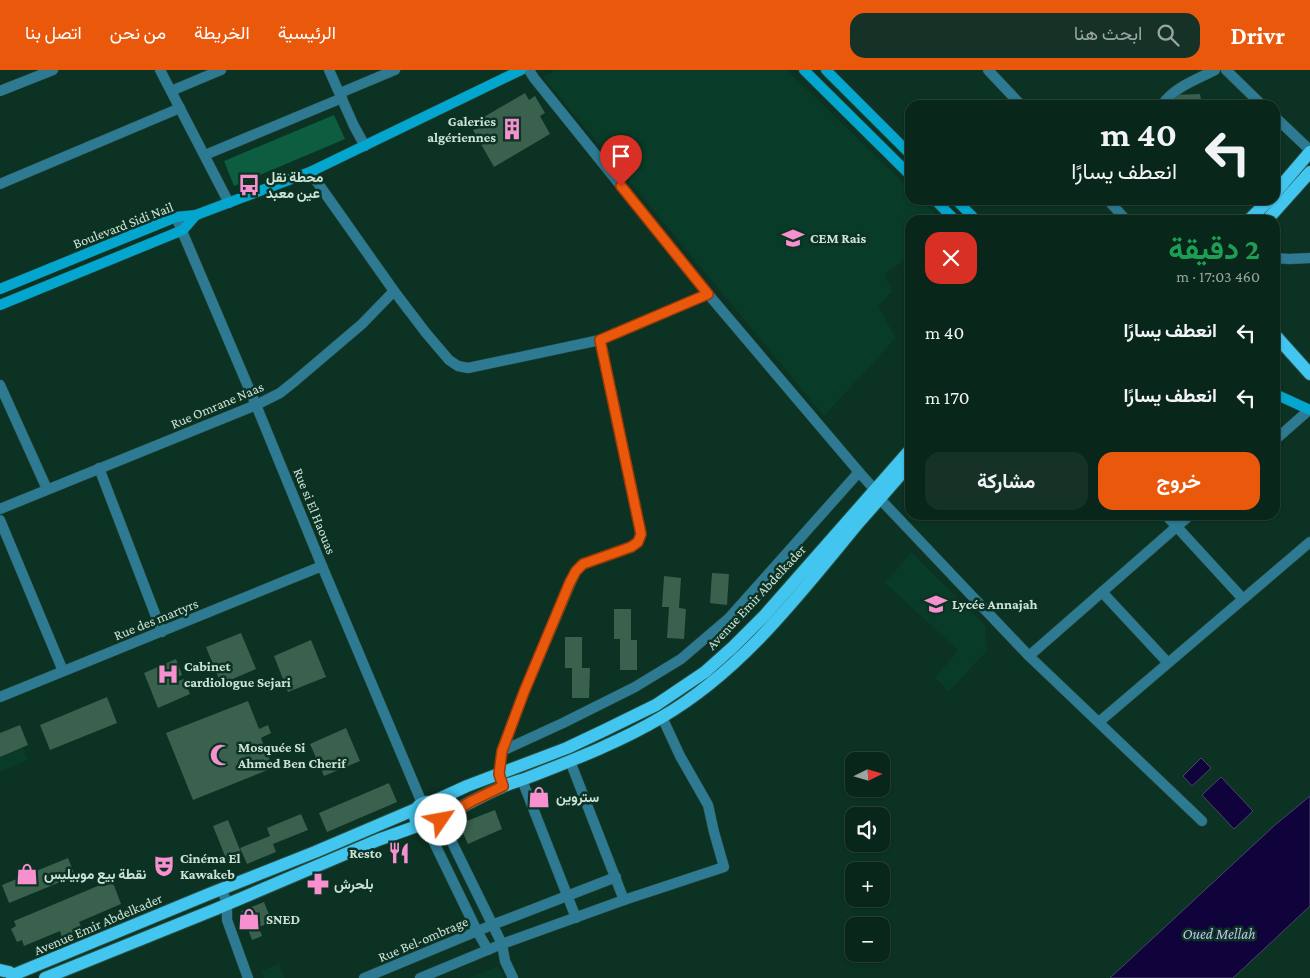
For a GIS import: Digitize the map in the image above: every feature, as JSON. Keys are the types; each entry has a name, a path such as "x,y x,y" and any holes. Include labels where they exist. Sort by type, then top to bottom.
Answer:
{"main road":[{"path":"196,215 310,172 521,70"},
{"path":"804,70 905,170"},
{"path":"826,70 905,149"},
{"path":"1280,187 1310,151"},
{"path":"1271,215 1310,172"},
{"path":"940,205 950,215"},
{"path":"961,205 971,215"},
{"path":"1254,215 1264,205"},
{"name":"Boulevard Sidi Nail","path":"0,289 176,217 196,215"},
{"name":"Boulevard Sidi Nail","path":"0,305 183,230 196,215"},
{"path":"1280,341 1310,374"},
{"path":"1280,396 1310,410"},
{"name":"Avenue Emir Abdelkader","path":"6,971 323,849 467,786 501,780 522,780 570,761 662,717 715,680 774,623 798,596 905,457"},
{"name":"Avenue Emir Abdelkader","path":"441,819 472,801 501,780 656,706 705,672 733,647 877,494 905,469"},
{"path":"424,805 439,806 441,819 435,827 423,827 415,818 424,805"},
{"name":"Avenue Emir Abdelkader","path":"45,978 222,907 378,840 423,827"}],"street":[{"path":"0,91 53,70"},
{"path":"160,70 229,203"},
{"path":"171,91 221,70"},
{"path":"329,70 364,146"},
{"path":"205,155 341,96 395,70"},
{"path":"529,70 708,294 877,494 1029,656 1202,821"},
{"path":"988,70 1016,100"},
{"path":"1166,100 1179,88 1215,70"},
{"path":"1226,70 1257,100"},
{"path":"0,184 180,108"},
{"path":"1280,122 1310,151"},
{"path":"310,172 426,333 449,360 458,366 468,368 600,340 708,294"},
{"path":"1112,205 1122,215"},
{"name":"Rue si El Haouas","path":"176,217 424,805"},
{"path":"1280,258 1310,258"},
{"name":"Rue Omrane Naas","path":"0,509 256,405 280,393 362,324 394,291"},
{"path":"501,780 502,751 528,683 576,571 583,564 631,547 638,542 641,534 600,340"},
{"path":"0,385 47,489"},
{"path":"1280,436 1310,410"},
{"path":"99,468 162,632"},
{"path":"502,751 635,687 681,659 729,618 859,472"},
{"path":"0,520 63,672"},
{"path":"1171,520 1243,599"},
{"path":"1029,656 1185,520"},
{"path":"1099,722 1310,542"},
{"name":"Rue des martyrs","path":"0,697 322,566"},
{"path":"1102,592 1168,663"},
{"path":"420,978 502,944 624,900 724,867 708,805 680,756 662,717"},
{"path":"570,761 624,900"},
{"path":"522,780 576,918"},
{"path":"441,819 502,944 505,961 513,978"},
{"path":"423,827 488,950 505,961"},
{"name":"Rue Bel-ombrage","path":"364,978 477,931 616,877"},
{"path":"222,889 222,907 248,978"},
{"path":"209,894 222,907"}],"shaded area":[{"name":"CEM Rais","path":"555,70 787,70 905,184 905,205 926,205 937,215 905,215 905,259 885,274 892,292 878,306 896,338 824,416 543,77"},
{"path":"334,115 345,139 234,186 224,161"},
{"name":"Lycée Annajah","path":"911,552 985,625 987,651 949,691 935,678 958,650 885,583"},
{"path":"23,747 28,760 0,772 0,757"},
{"path":"279,963 284,978 264,978 261,971"},
{"path":"498,966 504,978 469,978"}],"water":[{"path":"1201,758 1211,768 1192,786 1183,776"},
{"path":"1221,777 1253,811 1234,829 1202,795"},
{"name":"Oued Mellah","path":"1310,796 1310,906 1233,978 1110,978 1275,825"}],"building":[{"name":"Galeries algériennes","path":"525,93 529,100 535,96 545,113 540,116 550,134 494,167 473,130 479,128 477,121"},
{"path":"1200,94 1201,100 1170,100 1175,95"},
{"path":"712,573 729,574 727,605 710,603"},
{"path":"664,576 681,578 679,608 686,609 684,639 667,638 669,607 662,607"},
{"path":"614,609 631,609 631,640 637,640 637,670 620,670 620,639 614,639"},
{"path":"241,633 256,669 221,684 206,647"},
{"path":"565,637 582,637 582,668 590,668 589,698 572,698 572,668 565,668"},
{"path":"311,640 326,677 288,692 274,656"},
{"path":"176,659 182,675 177,677 178,681 184,679 190,694 158,708 144,673"},
{"path":"107,697 117,723 50,750 40,725"},
{"name":"Mosquée Si Ahmed Ben Cherif","path":"248,701 259,729 268,725 271,733 261,738 273,768 193,800 166,733"},
{"path":"20,725 28,745 0,757 0,733"},
{"path":"346,728 360,761 324,776 310,744"},
{"path":"389,783 397,802 327,832 319,813"},
{"path":"495,810 502,829 468,844 459,824"},
{"path":"301,814 308,830 273,844 276,852 247,864 240,848 270,836 267,828"},
{"path":"228,820 242,855 227,861 213,826"},
{"path":"68,858 75,876 9,903 2,885"},
{"path":"112,880 121,904 79,922 82,929 62,937 60,931 24,946 22,940 17,942 11,929 16,926 14,921"},
{"path":"264,902 272,922 259,927 262,936 252,940 241,911"}],"place":[{"name":"Galeries algériennes","path":"512,129"},
{"name":"محطة نقل عين معبد","path":"249,185"},
{"name":"CEM Rais","path":"793,238"},
{"name":"Lycée Annajah","path":"936,604"},
{"name":"Cabinet cardiologue Sejari","path":"168,674"},
{"name":"Mosquée Si Ahmed Ben Cherif","path":"221,755"},
{"name":"ستروين","path":"539,797"},
{"name":"Resto","path":"399,853"},
{"name":"Cinéma El Kawakeb","path":"164,866"},
{"name":"نقطة بيع موبيليس","path":"27,874"},
{"name":"بلحرش","path":"318,884"},
{"name":"SNED","path":"249,919"}],"route":[{"path":"441,820 472,801 503,786 499,774 502,751 524,692 576,571 583,564 631,547 638,542 641,534 600,340 708,294 621,186"}]}
